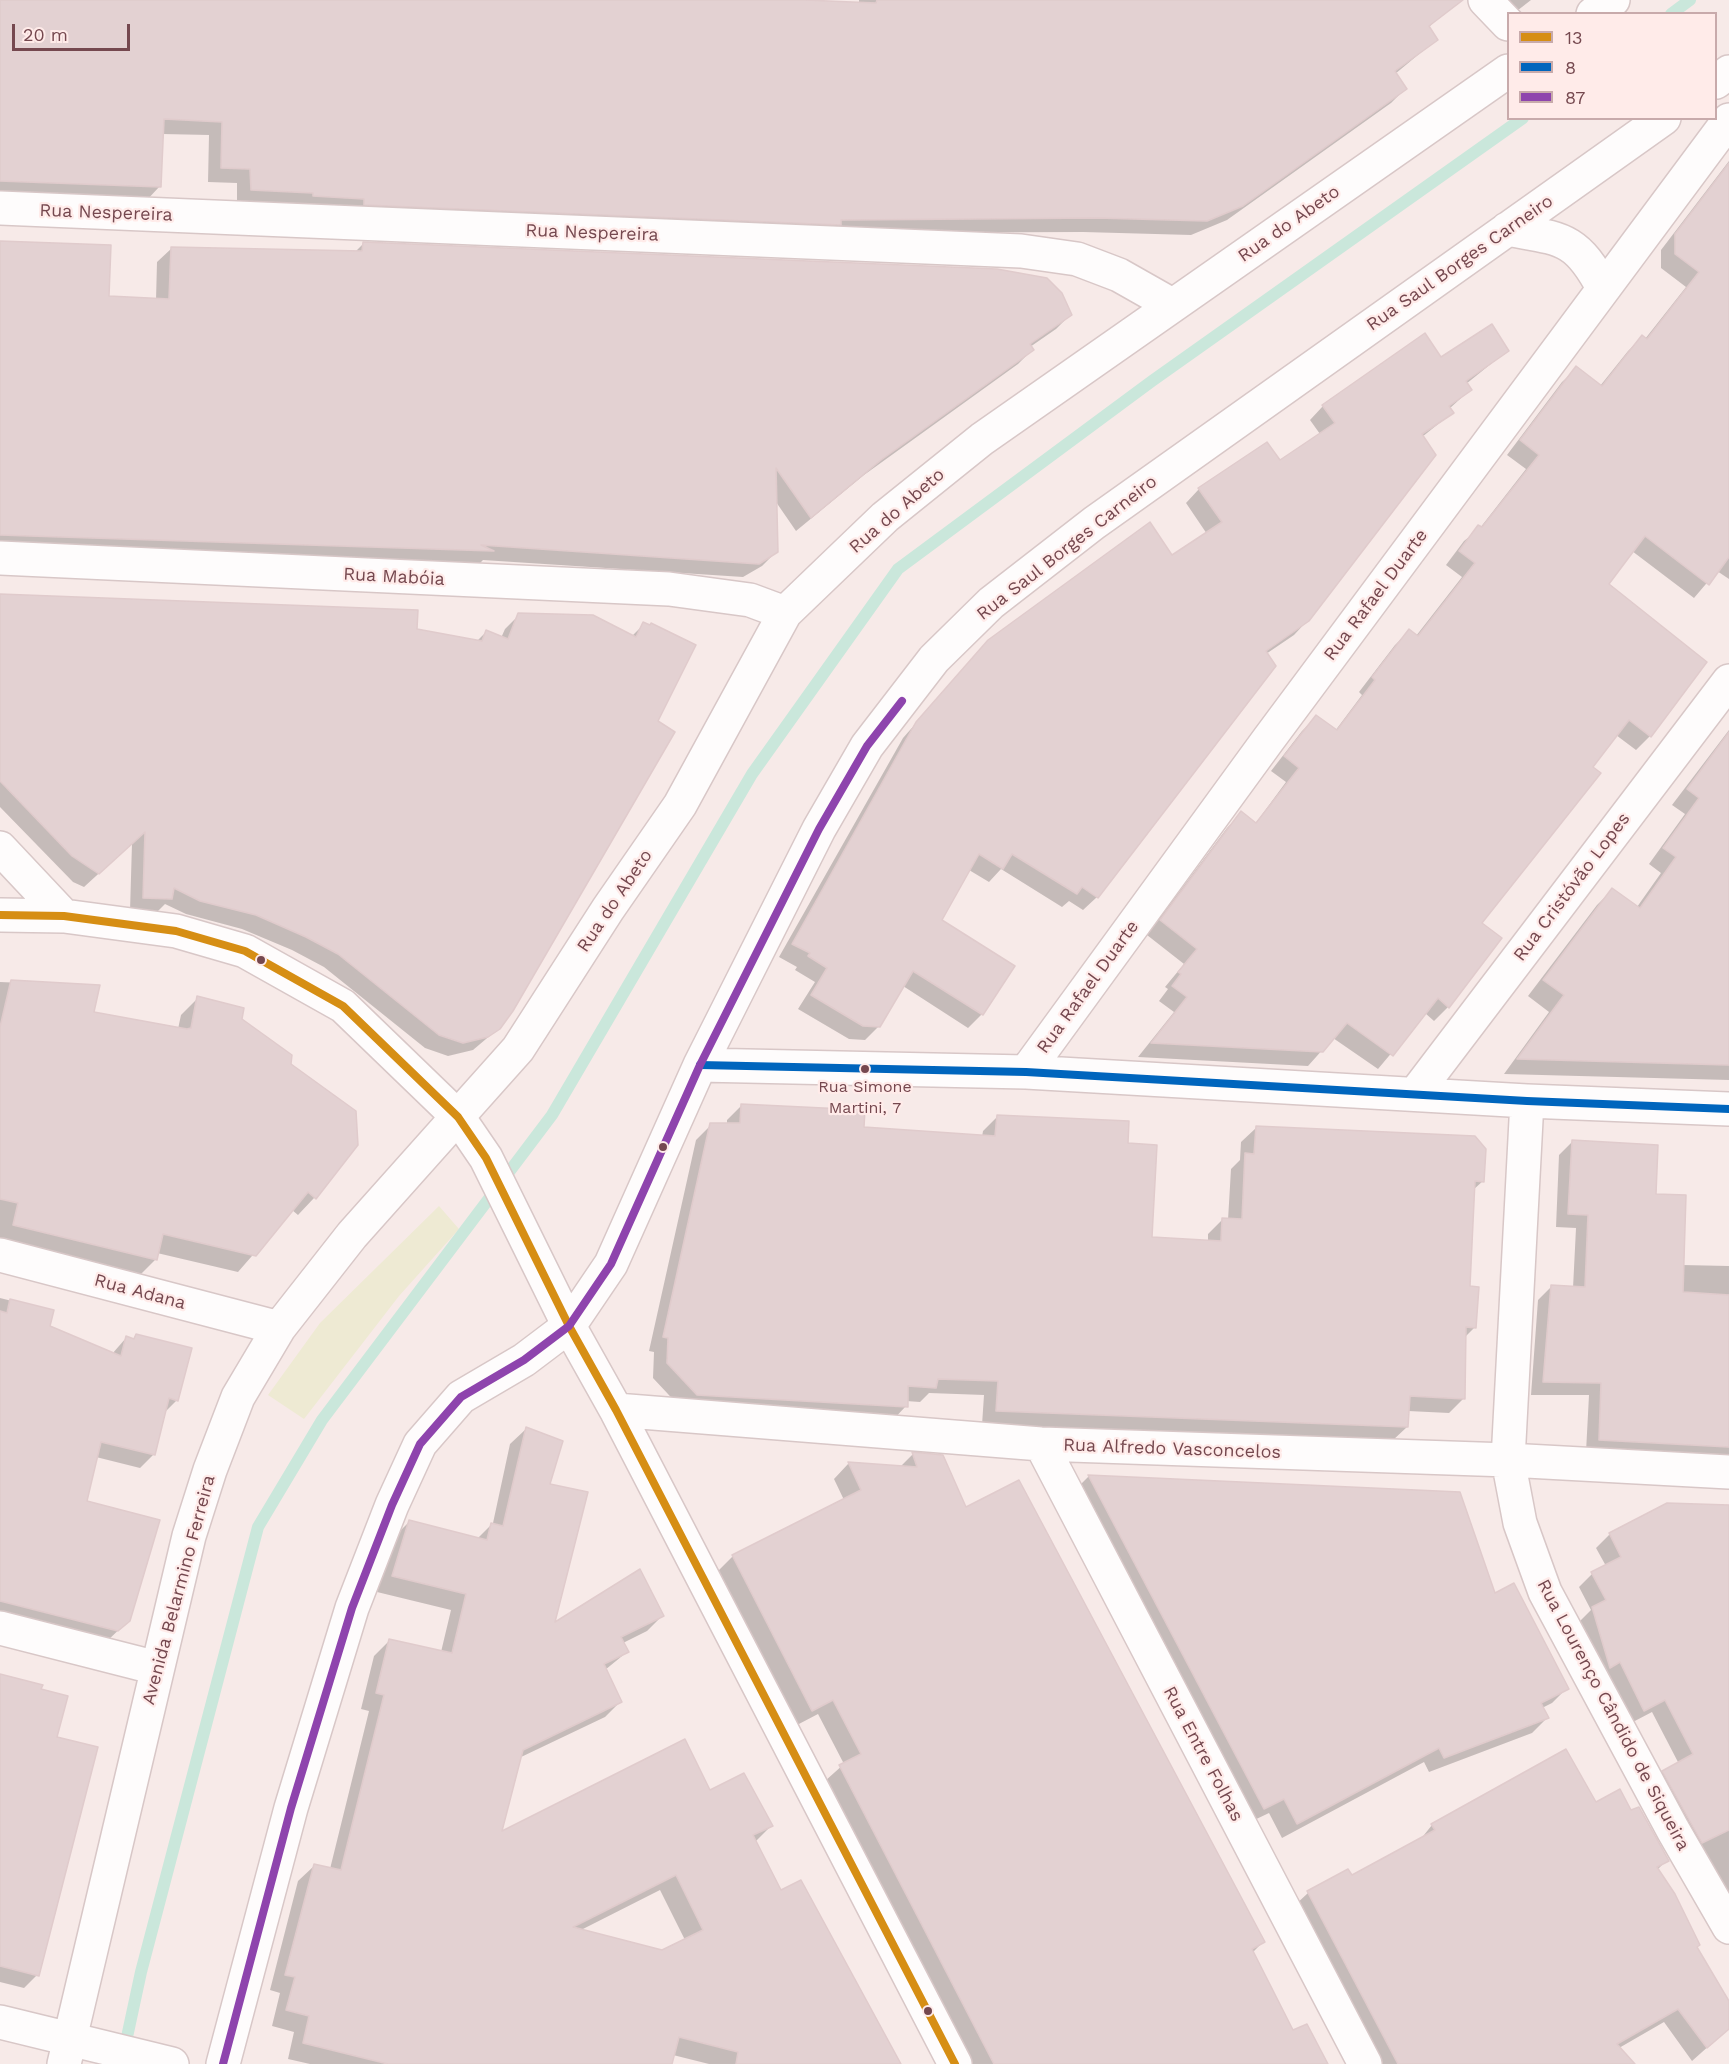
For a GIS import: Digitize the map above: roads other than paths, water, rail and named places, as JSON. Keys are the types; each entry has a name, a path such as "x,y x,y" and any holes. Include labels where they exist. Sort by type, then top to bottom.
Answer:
{"street":[{"path":"1485,0 1507,22"},
{"path":"1596,12 1612,0"},
{"name":"Rua do Abeto","path":"458,1117 518,1049 608,909 680,806 785,613 885,517 982,439 1507,72"},
{"path":"1717,81 1729,72"},
{"name":"Rua Saul Borges Carneiro","path":"223,2064 291,1808 352,1608 392,1505 420,1444 461,1397 524,1360 569,1326 611,1264 700,1065 819,829 862,755 934,659 991,603 1094,523 1661,120"},
{"name":"Rua Rafael Duarte","path":"1026,1072 1729,120"},
{"name":"Rua Nespereira","path":"0,208 1021,251 1077,259 1119,275 1172,305"},
{"path":"1507,229 1568,242 1589,261 1603,288"},
{"name":"Rua Mabóia","path":"0,558 669,589 750,600 785,613"},
{"name":"Rua Cristóvão Lopes","path":"1415,1094 1729,681"},
{"path":"0,849 64,916"},
{"path":"0,915 64,916 176,931 245,951 343,1006 458,1117 486,1158 569,1326 616,1410 956,2064"},
{"path":"700,1065 1026,1072 1527,1101 1729,1109"},
{"name":"Rua Lourenço Cândido de Siqueira","path":"1527,1101 1508,1460 1520,1523 1545,1592 1673,1830 1729,1927"},
{"name":"Avenida Belarmino Ferreira","path":"67,2053 189,1536 210,1470 238,1397 279,1328 352,1235 458,1117"},
{"name":"Rua Adana","path":"0,1256 279,1328"},
{"name":"Rua Alfredo Vasconcelos","path":"616,1410 1041,1444 1508,1460 1729,1472"},
{"name":"Rua Entre Folhas","path":"1041,1444 1365,2064"},
{"path":"0,1628 158,1668"},
{"path":"0,2022 67,2053 111,2051 171,2064"}],"waterway":[{"path":"1674,12 1690,0"},
{"path":"124,2051 141,1972 258,1527 322,1420 552,1115 752,774 898,569 1152,381 1520,120"}],"place":[{"name":"Rua Simone Martini, 7","path":"865,1069"}]}
